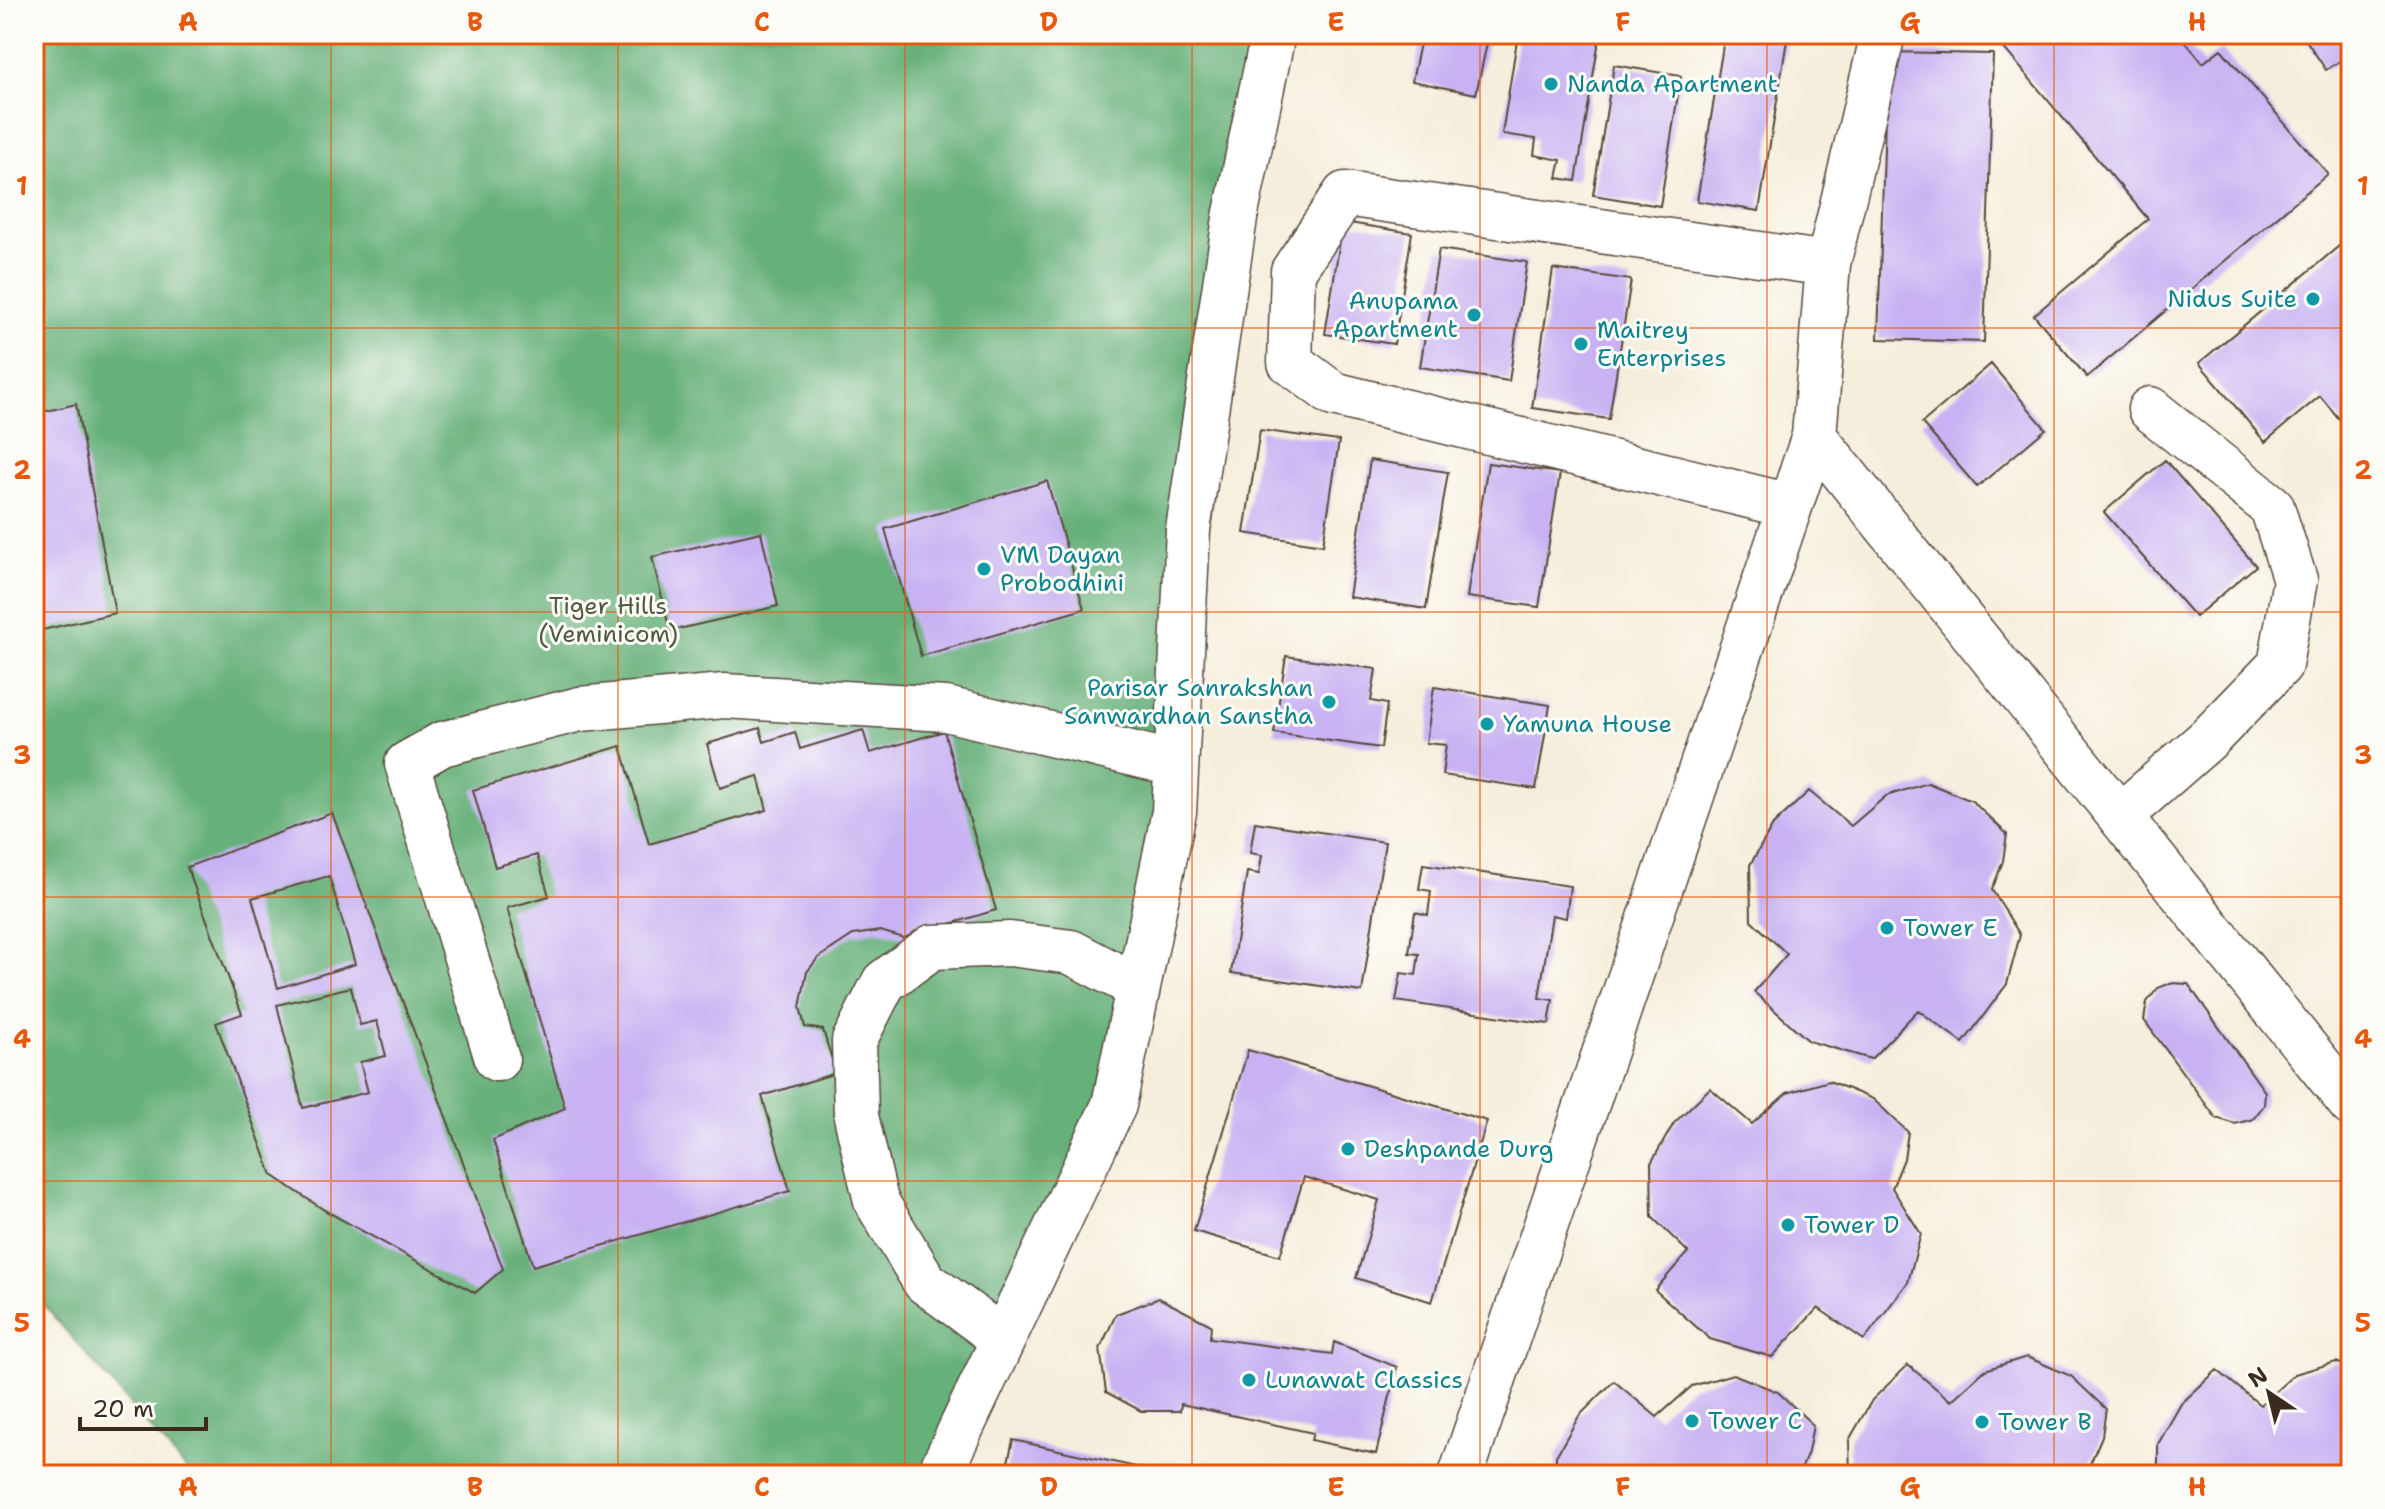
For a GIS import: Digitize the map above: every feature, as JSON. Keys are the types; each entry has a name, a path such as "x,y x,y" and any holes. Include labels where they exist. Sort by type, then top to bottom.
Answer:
{"street":[{"path":"939,1475 1114,1105 1174,812 1188,530 1235,218 1273,34"},
{"path":"1461,1475 1814,436 1828,264 1883,34"},
{"path":"1790,506 1333,394 1290,362 1293,271 1345,194 1828,264"},
{"path":"2120,816 2209,738 2280,665 2295,580 2272,507 2150,409"},
{"path":"1814,436 2351,1104"},
{"path":"497,1059 407,764 442,744 580,709 724,696 946,709 1176,764"},
{"path":"1003,1339 925,1282 876,1201 856,1116 854,1041 884,982 932,947 1010,944 1071,952 1138,987"}],"green space":[{"name":"Tiger Hills (Veminicom)","path":"34,34 1273,34 1176,764 1114,1105 939,1475 191,1475 34,1294"}],"building":[{"path":"1422,34 1489,34 1476,94 1412,81"},
{"name":"Nanda Apartment","path":"1518,34 1600,34 1576,181 1557,178 1561,160 1534,155 1536,139 1502,134"},
{"path":"1725,34 1787,40 1759,211 1697,201"},
{"path":"1992,34 2179,34 2203,63 2221,49 2328,174 2087,377 2034,315 2148,219"},
{"path":"2302,34 2351,34 2351,54 2326,70"},
{"path":"1887,52 1993,54 1984,342 1878,339"},
{"path":"1614,65 1681,76 1660,206 1593,195"},
{"path":"1343,222 1412,233 1394,344 1325,334"},
{"name":"Nidus Suite","path":"2351,236 2351,433 2320,396 2265,442 2199,363"},
{"name":"Anupama Apartment","path":"1439,249 1527,262 1509,381 1420,367"},
{"name":"Maitrey Enterprises","path":"1553,269 1631,280 1609,419 1532,408"},
{"path":"1991,364 2046,429 1977,487 1922,423"},
{"path":"76,404 115,613 34,632 34,414"},
{"path":"1260,430 1339,441 1323,545 1244,533"},
{"path":"1370,460 1448,472 1426,609 1349,597"},
{"path":"2165,460 2256,566 2195,617 2104,512"},
{"path":"1488,463 1560,473 1539,607 1467,597"},
{"name":"VM Dayan Probodhini","path":"1047,481 1084,609 921,656 885,529"},
{"path":"761,532 778,606 670,631 652,557"},
{"name":"Parisar Sanrakshan Sanwardhan Sanstha","path":"1286,656 1376,669 1371,701 1387,704 1381,748 1274,733"},
{"name":"Yamuna House","path":"1434,687 1550,705 1536,789 1442,775 1446,745 1426,743"},
{"path":"760,728 764,742 795,732 800,749 863,730 870,753 944,731 996,910 904,938 880,931 853,935 818,958 807,972 800,1007 805,1027 823,1030 836,1073 762,1096 790,1191 533,1266 493,1140 565,1108 507,908 549,896 537,855 495,867 473,790 621,746 649,844 767,810 758,776 720,788 707,744"},
{"name":"Tower E","path":"1928,783 1972,801 2007,834 2003,861 1992,890 2020,935 2007,984 1963,1043 1918,1010 1871,1059 1809,1041 1754,992 1787,954 1751,920 1750,865 1773,825 1809,791 1851,826 1886,796"},
{"path":"332,813 503,1269 475,1293 324,1210 272,1175 216,1023 242,1014 187,867","holes":["329,876 355,964 278,988 252,898","351,987 360,1025 377,1021 386,1056 360,1062 368,1092 303,1108 277,1005"]},
{"path":"1255,822 1385,842 1362,992 1231,973 1247,872 1259,874 1262,855 1250,853"},
{"path":"1423,864 1570,886 1566,918 1552,915 1539,998 1553,1000 1549,1024 1396,1001 1401,973 1416,975 1419,954 1409,953 1415,912 1428,915 1431,891 1419,889"},
{"path":"2171,983 2188,984 2265,1092 2264,1105 2253,1119 2235,1124 2216,1118 2144,1020 2147,1002 2158,988"},
{"name":"Deshpande Durg","path":"1248,1050 1487,1121 1432,1302 1356,1278 1379,1200 1304,1177 1280,1256 1194,1231"},
{"name":"Tower D","path":"1829,1081 1873,1099 1908,1132 1904,1159 1892,1188 1921,1234 1908,1282 1864,1340 1818,1308 1772,1357 1710,1339 1655,1290 1688,1252 1652,1217 1651,1163 1674,1123 1710,1088 1752,1124 1787,1093"},
{"name":"Lunawat Classics","path":"1159,1298 1211,1325 1210,1338 1332,1354 1334,1342 1397,1367 1376,1454 1311,1440 1313,1433 1181,1404 1180,1411 1141,1411 1106,1392 1100,1349 1116,1314"},
{"name":"Tower B","path":"2027,1357 2071,1376 2106,1409 2102,1436 2090,1464 2097,1475 1850,1475 1849,1440 1872,1400 1908,1365 1951,1401 1985,1370"},
{"path":"2336,1362 2351,1368 2351,1475 2158,1475 2158,1444 2181,1404 2217,1370 2260,1405 2295,1374"},
{"name":"Tower C","path":"1733,1374 1778,1392 1813,1425 1808,1452 1799,1475 1556,1475 1556,1456 1579,1416 1614,1381 1657,1417 1692,1386"},
{"path":"1013,1440 1168,1474 1168,1475 1005,1475"}],"place":[{"name":"Nanda Apartment","path":"1551,84"},
{"name":"Nidus Suite","path":"2313,299"},
{"name":"Anupama Apartment","path":"1474,315"},
{"name":"Maitrey Enterprises","path":"1581,344"},
{"name":"VM Dayan Probodhini","path":"984,569"},
{"name":"Parisar Sanrakshan Sanwardhan Sanstha","path":"1329,702"},
{"name":"Yamuna House","path":"1487,724"},
{"name":"Tower E","path":"1887,928"},
{"name":"Deshpande Durg","path":"1348,1149"},
{"name":"Tower D","path":"1788,1225"},
{"name":"Lunawat Classics","path":"1249,1380"},
{"name":"Tower C","path":"1692,1421"},
{"name":"Tower B","path":"1982,1422"}]}
